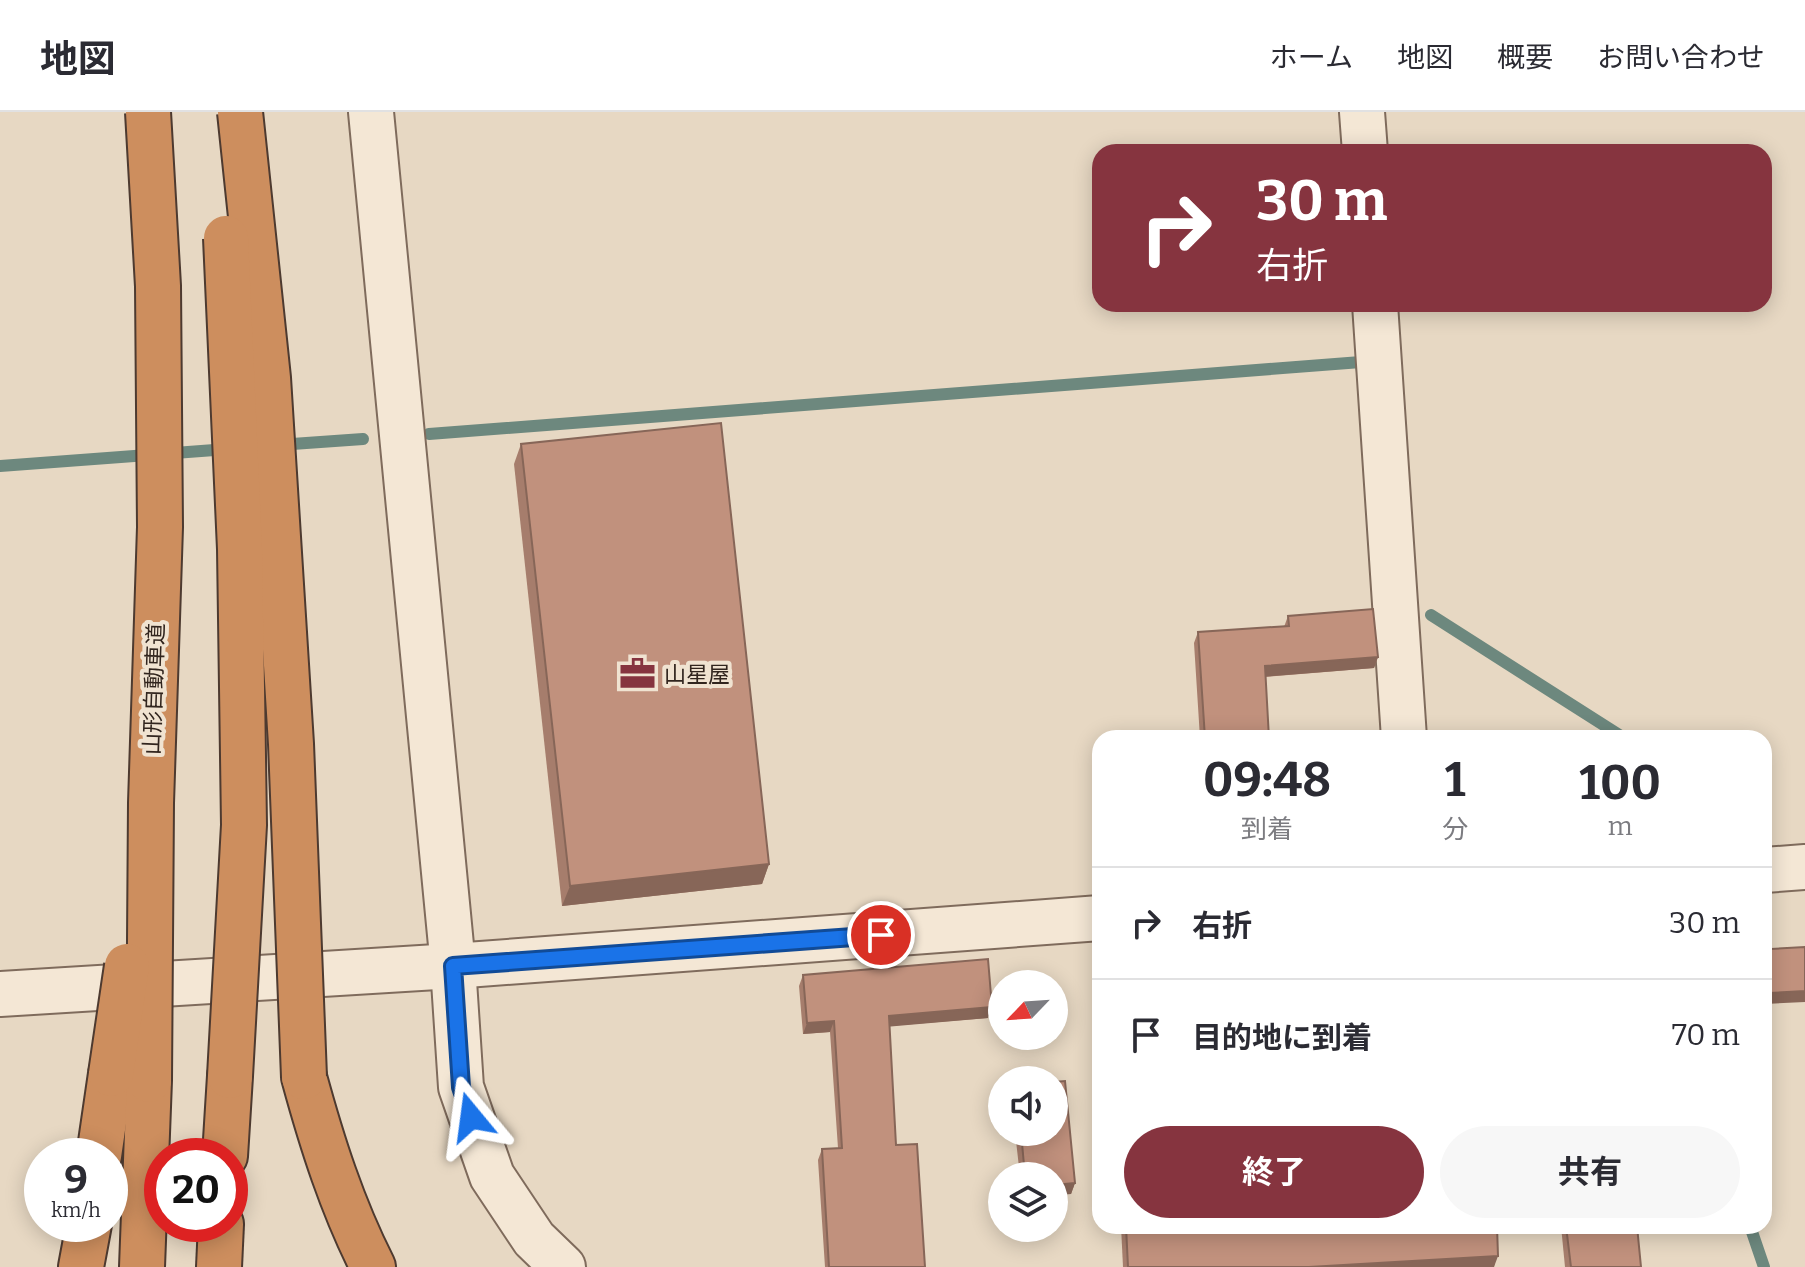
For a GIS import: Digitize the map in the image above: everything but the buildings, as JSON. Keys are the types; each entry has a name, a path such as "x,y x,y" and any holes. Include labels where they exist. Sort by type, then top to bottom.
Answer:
{"highway":[{"name":"山形自動車道","path":"130,1077 151,803 160,512 158,286 148,112"},
{"path":"220,112 240,549 244,825 226,1138"},
{"path":"240,112 268,378 291,744 304,1077 333,1177 373,1267"},
{"path":"106,1138 130,1077"},
{"path":"130,1077 142,1267"},
{"path":"81,1267 86,1242"},
{"path":"219,1267 220,1242"}],"street":[{"path":"371,112 453,966 461,1087 492,1176 534,1239 563,1267"},
{"path":"1362,112 1364,144"},
{"path":"1376,312 1403,730"},
{"path":"1772,869 1805,867"},
{"path":"0,994 453,966 1092,919"}],"waterway":[{"path":"429,434 1361,362 1362,372"},
{"path":"278,445 363,439"},
{"path":"0,466 228,449"},
{"path":"1431,615 1611,730"},
{"path":"1753,1234 1764,1267"}],"place":[{"name":"山星屋","path":"638,674"}],"route":[{"path":"471,1117 461,1087 453,966 881,935"}]}
